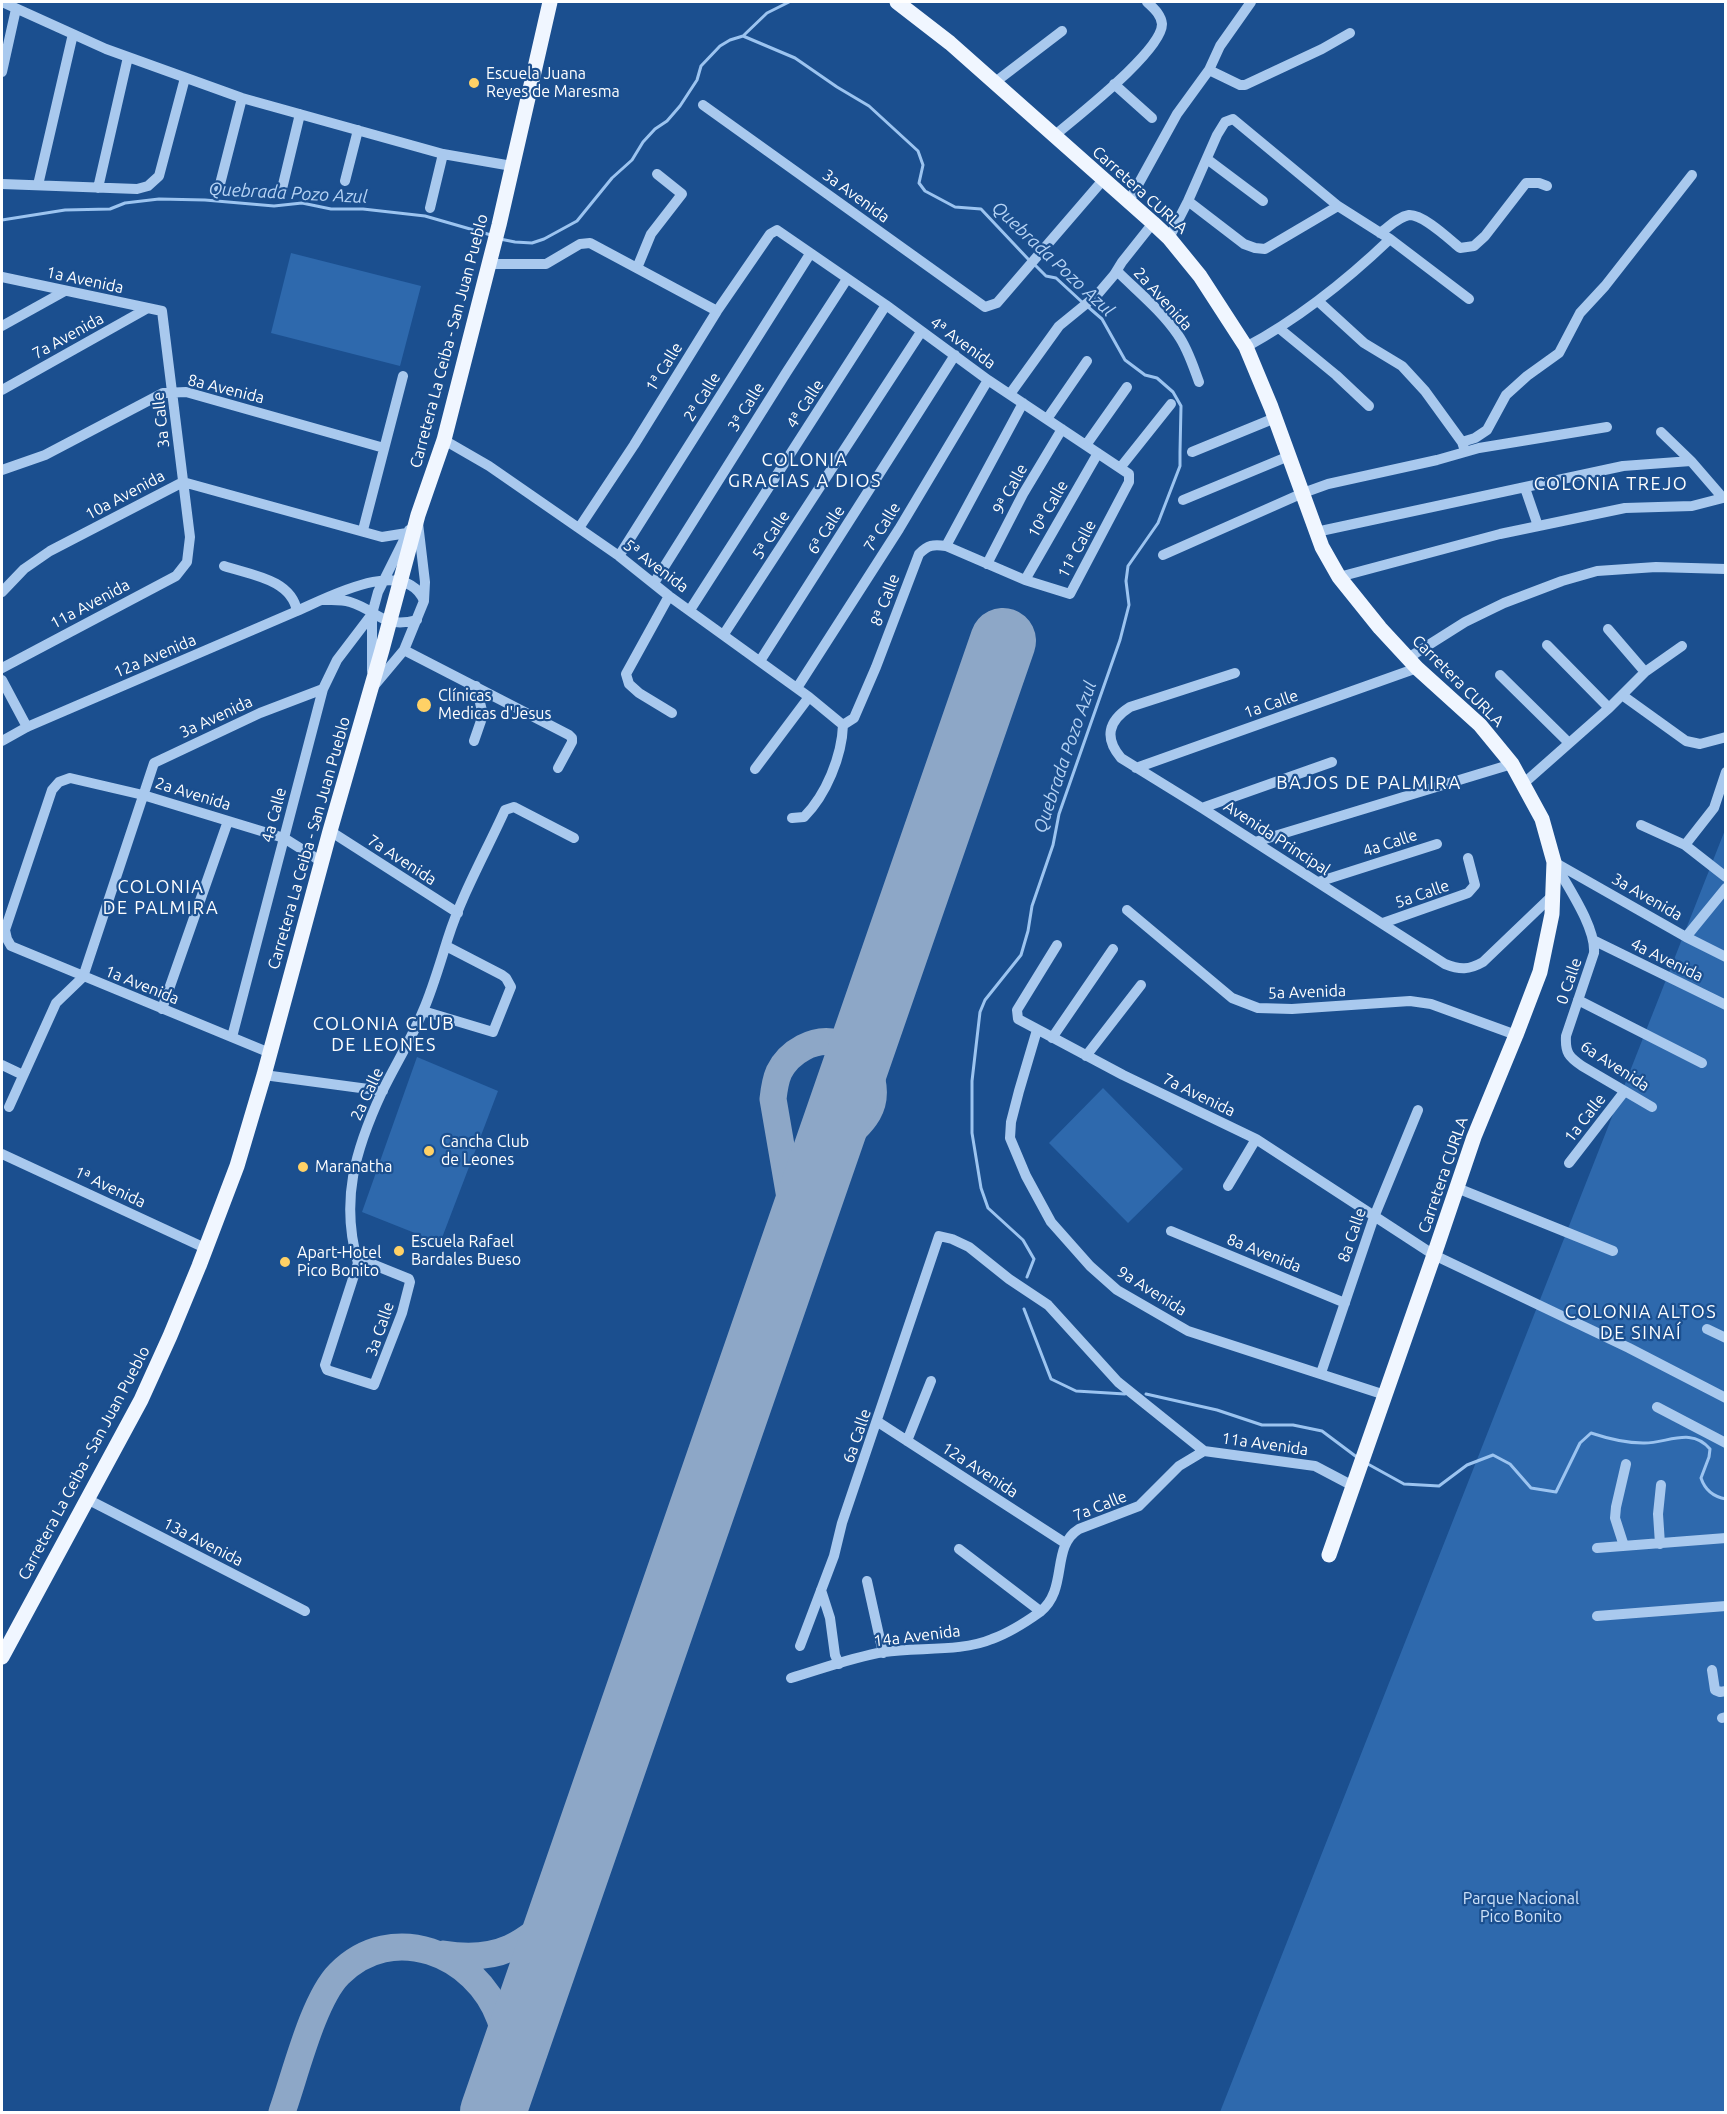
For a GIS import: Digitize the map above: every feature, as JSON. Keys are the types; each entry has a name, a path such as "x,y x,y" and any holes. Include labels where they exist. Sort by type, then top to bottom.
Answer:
{"main road":[{"name":"Carretera La Ceiba - San Juan Pueblo","path":"2,1657 141,1400 170,1336 237,1166 418,515 444,440 499,225 550,2"},
{"name":"Carretera CURLA","path":"897,2 950,44 1129,201 1169,238 1200,276 1246,346 1322,548 1339,577 1380,628 1413,663 1480,725 1512,764 1542,819 1554,861 1552,914 1540,972 1473,1137 1434,1256 1329,1555"}],"street":[{"path":"2,2 128,57 242,98 443,154 512,166"},
{"path":"1054,136 1130,71 1159,36 1162,26 1161,18 1147,2"},
{"path":"1129,201 1177,114 1209,70 1220,46 1251,2"},
{"path":"2,72 16,9"},
{"path":"994,83 1062,31"},
{"path":"1209,70 1240,85 1245,85 1322,49 1350,33"},
{"path":"38,185 73,34"},
{"path":"98,188 128,57"},
{"path":"2,184 137,189 148,186 159,176 185,78"},
{"path":"1114,84 1152,118"},
{"path":"219,188 242,98"},
{"name":"3a Avenida","path":"703,105 986,307 997,303 1103,180"},
{"path":"281,193 300,114"},
{"path":"1169,238 1221,129 1226,122 1233,119 1338,206 1385,236 1469,299"},
{"path":"345,181 358,130"},
{"path":"430,208 443,154"},
{"path":"1207,159 1263,201"},
{"path":"637,268 651,234 682,194 657,174"},
{"path":"1163,555 1328,484 1437,460 1464,447 1487,430 1506,395 1527,376 1559,353 1580,313 1605,286 1692,175"},
{"path":"1246,346 1280,329 1354,274 1400,219 1407,215 1425,220 1461,248 1474,246 1485,236 1527,182 1547,186"},
{"path":"1188,201 1244,244 1265,249 1338,206"},
{"path":"1010,394 1059,326 1085,305 1117,271 1153,223"},
{"name":"1ª Calle","path":"579,528 634,445 717,311 770,234 774,231 781,232"},
{"name":"4ª Avenida","path":"781,232 988,380 1125,471"},
{"path":"489,264 546,264 584,242 590,243 717,311"},
{"name":"2ª Calle","path":"620,556 810,254"},
{"name":"2a Avenida","path":"1117,271 1178,334 1189,353 1199,382"},
{"name":"1a Avenida","path":"2,277 162,311"},
{"name":"3ª Calle","path":"654,583 779,382 847,279"},
{"path":"2,326 65,291"},
{"path":"1318,301 1364,343 1402,366 1425,391 1464,447"},
{"name":"4ª Calle","path":"690,610 886,305"},
{"name":"7a Avenida","path":"2,390 148,308"},
{"name":"3a Calle","path":"162,311 174,392 190,537 187,562"},
{"path":"1280,329 1370,406"},
{"name":"5ª Calle","path":"724,634 921,332"},
{"name":"6ª Calle","path":"760,661 955,355"},
{"path":"1047,419 1087,361"},
{"path":"363,530 403,376"},
{"name":"7ª Calle","path":"797,688 899,529 988,380"},
{"path":"1086,445 1127,387"},
{"name":"8a Avenida","path":"2,470 45,455 164,393 174,392 186,392 384,448"},
{"path":"1023,403 946,546 1024,580"},
{"path":"1125,471 1171,404"},
{"path":"1192,452 1275,418"},
{"path":"1464,447 1607,427"},
{"name":"9ª Calle","path":"987,564 1023,494 1062,429"},
{"path":"1339,577 1500,534 1625,508 1692,506 1723,498 1691,461 1660,432"},
{"name":"5ª Avenida","path":"444,440 489,466 620,556 669,596 797,688 843,725"},
{"name":"10ª Calle","path":"1024,580 1098,453"},
{"path":"1183,500 1289,456"},
{"path":"1316,532 1623,466 1691,461"},
{"name":"11ª Calle","path":"1024,580 1067,594 1071,593 1129,482 1125,471"},
{"name":"10a Avenida","path":"2,592 24,569 50,551 183,482 382,537"},
{"path":"1525,488 1538,526"},
{"path":"371,690 372,614 382,581 418,515"},
{"path":"371,690 404,650 424,601 425,582 418,515"},
{"path":"395,555 382,537 407,533"},
{"name":"8ª Calle","path":"792,818 804,817 814,807 828,781 840,746 843,725 854,718 919,554 927,546 934,544 946,546"},
{"name":"11a Avenida","path":"2,668 176,576 187,562"},
{"path":"224,566 282,585 290,593 297,611"},
{"name":"1a Calle","path":"1136,768 1413,663 1465,622 1504,603 1562,581 1597,570 1656,567 1725,569"},
{"path":"400,580 416,588 424,601"},
{"name":"12a Avenida","path":"2,741 27,728 322,600 333,593 382,581 400,580"},
{"path":"669,596 626,674 629,684 639,693 672,713"},
{"name":"12a Avenida","path":"322,600 350,601 388,622"},
{"name":"4a Calle","path":"232,1037 323,688 337,660 372,614"},
{"path":"388,622 405,623 417,620"},
{"path":"1608,629 1645,672"},
{"path":"1547,645 1609,708"},
{"path":"1523,784 1609,708 1645,672 1682,646"},
{"path":"404,650 572,738 558,768"},
{"name":"Avenida Principal","path":"1235,673 1142,702 1119,714 1112,724 1111,743 1120,758 1446,964 1458,969 1471,969 1483,962 1554,894"},
{"path":"1500,675 1569,743"},
{"path":"2,680 27,728"},
{"path":"474,741 483,715 476,686"},
{"name":"3a Avenida","path":"143,795 154,763 260,713 323,688"},
{"path":"1622,695 1686,741 1700,744 1725,736"},
{"path":"755,769 808,697"},
{"path":"1202,808 1332,762"},
{"path":"1255,842 1512,764"},
{"path":"1714,808 1725,772"},
{"name":"2a Avenida","path":"13,908 52,790 59,782 70,778 143,795 284,838 322,862"},
{"path":"9,1107 56,1003 83,977 143,795"},
{"path":"1685,845 1725,797"},
{"name":"2a Calle","path":"376,1383 370,1385 327,1370 325,1365 358,1263 351,1231 350,1200 354,1165 368,1125 382,1091 405,1051 423,1011 458,913 505,810 514,807 574,838"},
{"path":"162,1009 228,821"},
{"path":"1641,825 1685,845 1725,877"},
{"name":"7a Avenida","path":"330,831 458,913"},
{"name":"4a Calle","path":"1318,882 1437,844"},
{"name":"5a Calle","path":"1383,924 1468,893 1475,885 1468,858"},
{"name":"3a Avenida","path":"1554,861 1725,957"},
{"name":"0 Calle","path":"1554,861 1590,927 1595,941 1591,963 1566,1036 1565,1047"},
{"path":"1686,937 1725,888"},
{"path":"2,904 13,908"},
{"name":"1a Avenida","path":"13,908 5,930 6,939 11,946 270,1053"},
{"name":"5a Avenida","path":"1127,910 1232,998 1258,1008 1292,1009 1410,1001 1431,1004 1516,1035"},
{"name":"4a Avenida","path":"1595,941 1725,1005"},
{"name":"7a Avenida","path":"1057,945 1017,1010 1017,1019 1086,1056 1256,1139 1434,1256 1629,1348 1725,1398"},
{"path":"423,1011 490,1032 496,1030 511,987 509,982 502,975 446,946"},
{"path":"1052,1038 1113,949"},
{"path":"1086,1056 1141,985"},
{"path":"1578,1000 1702,1063"},
{"name":"9a Avenida","path":"1037,1030 1011,1122 1010,1138 1026,1176 1051,1222 1090,1266 1117,1290 1188,1330 1385,1395"},
{"name":"6a Avenida","path":"1565,1047 1573,1059 1652,1107"},
{"path":"2,1065 23,1075"},
{"path":"264,1075 382,1091"},
{"name":"1a Calle","path":"1569,1163 1624,1092"},
{"name":"8a Calle","path":"1321,1373 1374,1217 1418,1110"},
{"path":"1228,1186 1256,1139"},
{"name":"1ª Avenida","path":"2,1154 206,1248"},
{"path":"1457,1188 1613,1251"},
{"name":"8a Avenida","path":"1171,1231 1345,1303"},
{"name":"6a Calle","path":"800,1646 878,1422 939,1236 969,1247 1009,1279 1048,1305 1118,1382 1204,1450"},
{"name":"3a Calle","path":"357,1258 409,1279 410,1285 376,1383"},
{"path":"1707,1329 1725,1338"},
{"path":"907,1441 931,1381"},
{"path":"1657,1407 1725,1443"},
{"name":"12a Avenida","path":"878,1422 1065,1543"},
{"name":"11a Avenida","path":"1204,1450 1315,1466 1353,1486"},
{"name":"7a Calle","path":"1040,1611 1055,1592 1065,1543 1070,1534 1139,1506 1179,1466 1204,1450"},
{"path":"1624,1546 1615,1518 1626,1464"},
{"path":"1660,1544 1658,1514 1661,1485"},
{"name":"13a Avenida","path":"87,1499 305,1611"},
{"path":"1596,1548 1725,1539"},
{"path":"959,1549 1040,1611"},
{"path":"867,1581 883,1653"},
{"path":"821,1590 830,1618 835,1655 839,1664"},
{"path":"1597,1616 1725,1606"},
{"name":"14a Avenida","path":"791,1678 883,1653 962,1646 991,1640 1015,1628 1040,1611"},
{"path":"1713,1670 1715,1690 1725,1691"}],"green space":[{"path":"291,253 421,286 400,366 271,333"},
{"name":"Parque Nacional Pico Bonito","path":"1725,830 1725,2112 1220,2112"},
{"name":"Cancha Club de Leones","path":"417,1057 498,1091 440,1243 362,1212"},
{"path":"1103,1088 1183,1169 1128,1223 1049,1143"}],"waterway":[{"path":"743,36 767,13 789,2"},
{"name":"Quebrada Pozo Azul","path":"500,239 532,243 577,221 612,178 632,160 643,142 680,106 697,80 701,66 720,46 743,36 795,58 869,106 918,151 923,165 919,183 925,191 955,207 981,209 1029,260"},
{"name":"Quebrada Pozo Azul","path":"2,220 65,210 110,209 125,203 159,199 205,200 274,206 302,203 331,209 363,209 425,216 491,235"},
{"name":"Quebrada Pozo Azul","path":"1034,264 1046,276 1056,278 1082,302"},
{"name":"Quebrada Pozo Azul","path":"1027,1277 1034,1259 1023,1240 988,1208 981,1188 972,1133 972,1081 980,1012 985,1000 1021,955 1032,906 1053,845 1059,814 1120,640 1129,605 1126,581 1128,566 1158,523 1180,466 1181,406 1173,392 1157,378 1145,375 1125,360 1102,319 1087,306"},
{"name":"Quebrada Pozo Azul","path":"1024,1309 1051,1379 1076,1391 1125,1394"},
{"name":"Quebrada Pozo Azul","path":"1146,1394 1217,1410 1262,1425 1293,1425 1322,1431 1358,1458"},
{"name":"Quebrada Pozo Azul","path":"1366,1463 1404,1484 1439,1486 1467,1465 1493,1455 1510,1464 1531,1488 1556,1492 1580,1443 1591,1433 1636,1443 1652,1443 1687,1437 1703,1442 1710,1449 1701,1478 1710,1492 1726,1499"}],"taxiway":[{"path":"793,1248 795,1227 773,1099 774,1089 779,1072 789,1058 803,1048 820,1042 837,1043 856,1054 869,1071 873,1092 872,1103 864,1119 825,1155"},
{"path":"443,1954 480,1956 510,1948 537,1932 564,1907"},
{"path":"282,2112 313,2020 330,1986 339,1974 360,1958 383,1949 407,1947 430,1952 452,1962 472,1977 488,1996 500,2019 505,2039 506,2073"}],"runway":[{"path":"493,2112 1003,641"}],"place":[{"name":"Escuela Juana Reyes de Maresma","path":"474,83"},
{"name":"Clínicas Medicas d'Jesus","path":"424,705"},
{"name":"Cancha Club de Leones","path":"429,1151"},
{"name":"Maranatha","path":"303,1167"},
{"name":"Escuela Rafael Bardales Bueso","path":"399,1251"},
{"name":"Apart-Hotel Pico Bonito","path":"285,1262"}],"district":[{"name":"COLONIA GRACIAS A DIOS","path":"805,470"},
{"name":"COLONIA TREJO","path":"1611,484"},
{"name":"BAJOS DE PALMIRA","path":"1369,783"},
{"name":"COLONIA DE PALMIRA","path":"161,897"},
{"name":"COLONIA CLUB DE LEONES","path":"384,1034"},
{"name":"COLONIA ALTOS DE SINAÍ","path":"1641,1322"}]}
